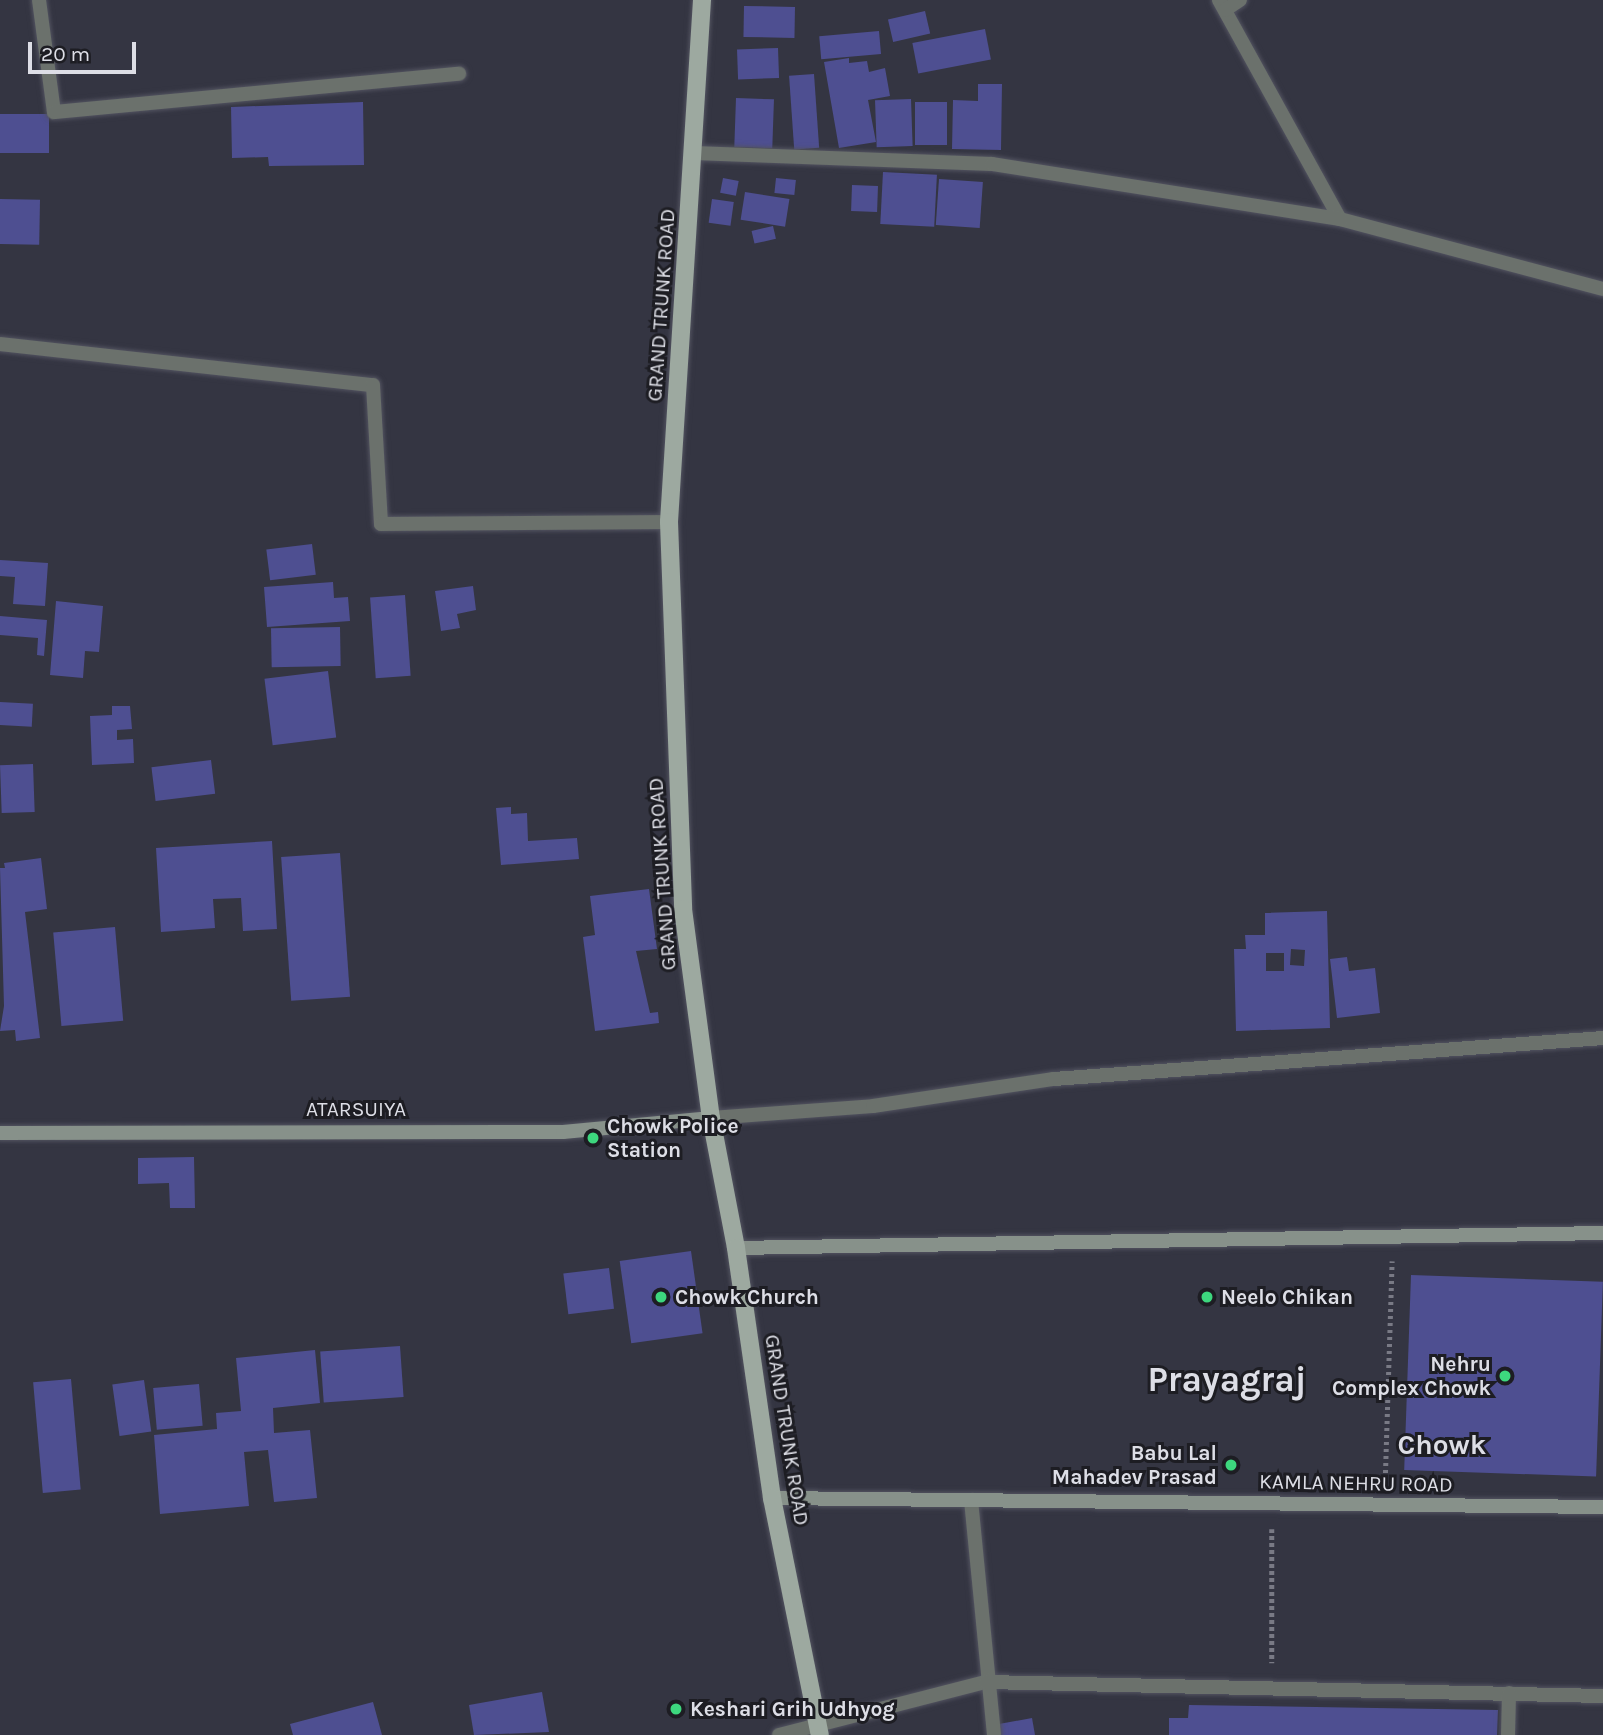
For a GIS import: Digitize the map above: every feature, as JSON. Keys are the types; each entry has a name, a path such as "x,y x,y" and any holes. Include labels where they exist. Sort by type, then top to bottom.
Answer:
{"main road":[{"name":"GRAND TRUNK ROAD","path":"702,0 669,522 683,909 711,1118 736,1248 772,1498 819,1731"},
{"name":"ATARSUIYA","path":"0,1133 562,1132 711,1118"},
{"path":"736,1248 1603,1233"},
{"name":"KAMLA NEHRU ROAD","path":"772,1498 1603,1507"}],"street":[{"path":"39,0 54,111 459,74"},
{"path":"1240,0 1222,5 1340,219"},
{"path":"694,153 992,164 1340,219 1603,289"},
{"path":"0,344 373,386 381,524 669,522"},
{"path":"711,1118 873,1106 1054,1079 1603,1038"},
{"path":"971,1500 986,1682 994,1735"},
{"path":"779,1735 819,1731 986,1682 1272,1686 1603,1696"},
{"path":"1508,1735 1509,1693"}],"path":[{"path":"1385,1504 1392,1236"},
{"path":"1272,1503 1272,1686"}],"building":[{"path":"744,6 795,7 794,38 743,37"},
{"path":"925,11 930,33 893,42 888,20"},
{"path":"985,29 991,59 918,74 912,43"},
{"path":"879,31 881,54 821,59 819,36"},
{"path":"778,48 779,78 738,79 737,49"},
{"path":"849,58 849,63 867,61 869,72 885,68 890,96 868,100 876,142 839,148 824,62"},
{"path":"814,74 819,148 794,150 789,76"},
{"path":"978,84 1002,84 1001,150 952,149 953,100 978,101"},
{"path":"736,98 774,99 772,148 734,147"},
{"path":"911,99 913,146 877,147 875,100"},
{"path":"363,102 364,165 269,166 268,157 232,158 231,107"},
{"path":"915,102 947,102 947,145 915,145"},
{"path":"0,114 49,114 49,153 0,153"},
{"path":"883,172 937,175 934,227 880,224"},
{"path":"723,178 739,181 736,196 720,193"},
{"path":"776,178 796,180 794,195 774,193"},
{"path":"939,179 983,182 980,228 936,225"},
{"path":"852,185 878,186 877,212 851,211"},
{"path":"745,192 789,199 785,227 741,220"},
{"path":"0,199 40,200 39,245 0,244"},
{"path":"712,199 734,202 730,226 709,223"},
{"path":"773,226 776,239 754,244 752,231"},
{"path":"312,544 316,575 270,580 266,550"},
{"path":"0,560 48,563 45,606 13,604 15,577 0,576"},
{"path":"333,582 334,598 348,597 350,621 267,627 264,587"},
{"path":"473,586 476,610 457,614 460,628 441,631 435,591"},
{"path":"405,595 411,676 376,678 370,597"},
{"path":"56,601 103,606 99,652 85,651 83,678 50,675"},
{"path":"0,616 47,620 44,656 37,655 38,638 0,635"},
{"path":"340,627 341,666 272,667 271,628"},
{"path":"328,671 336,738 273,745 264,679"},
{"path":"0,702 33,704 32,727 0,725"},
{"path":"112,706 130,706 132,729 117,730 117,740 133,739 134,763 92,765 90,716 112,715"},
{"path":"211,760 215,794 156,801 151,767"},
{"path":"33,764 35,812 2,813 0,765"},
{"path":"511,807 511,814 527,813 528,841 577,838 579,859 501,865 496,808"},
{"path":"272,841 277,929 243,931 241,898 213,899 215,928 161,932 156,848"},
{"path":"340,853 350,997 291,1001 281,857"},
{"path":"41,858 47,909 25,912 40,1038 16,1041 15,1030 0,1031 4,1006 0,868 5,868 4,863"},
{"path":"649,889 657,949 636,951 650,1013 658,1012 659,1023 595,1031 583,937 595,935 590,896"},
{"path":"1327,911 1330,1028 1236,1031 1234,949 1246,949 1245,935 1265,935 1265,913","holes":["1291,949 1305,950 1304,966 1290,965","1266,953 1284,953 1284,971 1266,971"]},
{"path":"115,927 123,1021 61,1026 53,932"},
{"path":"1347,957 1349,971 1375,968 1380,1013 1337,1018 1330,959"},
{"path":"194,1157 195,1208 170,1208 169,1183 138,1184 138,1158"},
{"name":"Chowk Church","path":"691,1251 703,1333 631,1343 620,1261"},
{"path":"609,1268 614,1309 568,1314 563,1274"},
{"name":"Nehru Complex Chowk","path":"1411,1275 1603,1282 1596,1477 1404,1470"},
{"path":"400,1346 404,1397 324,1402 320,1352"},
{"path":"315,1350 320,1403 273,1408 274,1433 310,1430 317,1498 274,1502 268,1450 244,1452 249,1506 160,1514 154,1435 217,1429 216,1413 241,1411 236,1358"},
{"path":"71,1379 81,1490 43,1493 33,1382"},
{"path":"144,1380 151,1431 120,1436 112,1384"},
{"path":"199,1384 203,1426 157,1430 153,1388"},
{"path":"542,1692 549,1732 474,1735 469,1705"},
{"path":"373,1702 382,1735 293,1735 290,1724"},
{"path":"1189,1705 1498,1710 1497,1735 1169,1735 1169,1718 1188,1718"},
{"path":"1032,1718 1035,1735 1001,1735 999,1724"}],"place":[{"name":"Chowk Police Station","path":"593,1138"},
{"name":"Chowk Church","path":"661,1297"},
{"name":"Neelo Chikan","path":"1207,1297"},
{"name":"Nehru Complex Chowk","path":"1505,1376"},
{"name":"Babu Lal Mahadev Prasad","path":"1231,1465"},
{"name":"Keshari Grih Udhyog","path":"676,1709"}],"district":[{"name":"Prayagraj","path":"1227,1380"},
{"name":"Chowk","path":"1442,1445"}]}
